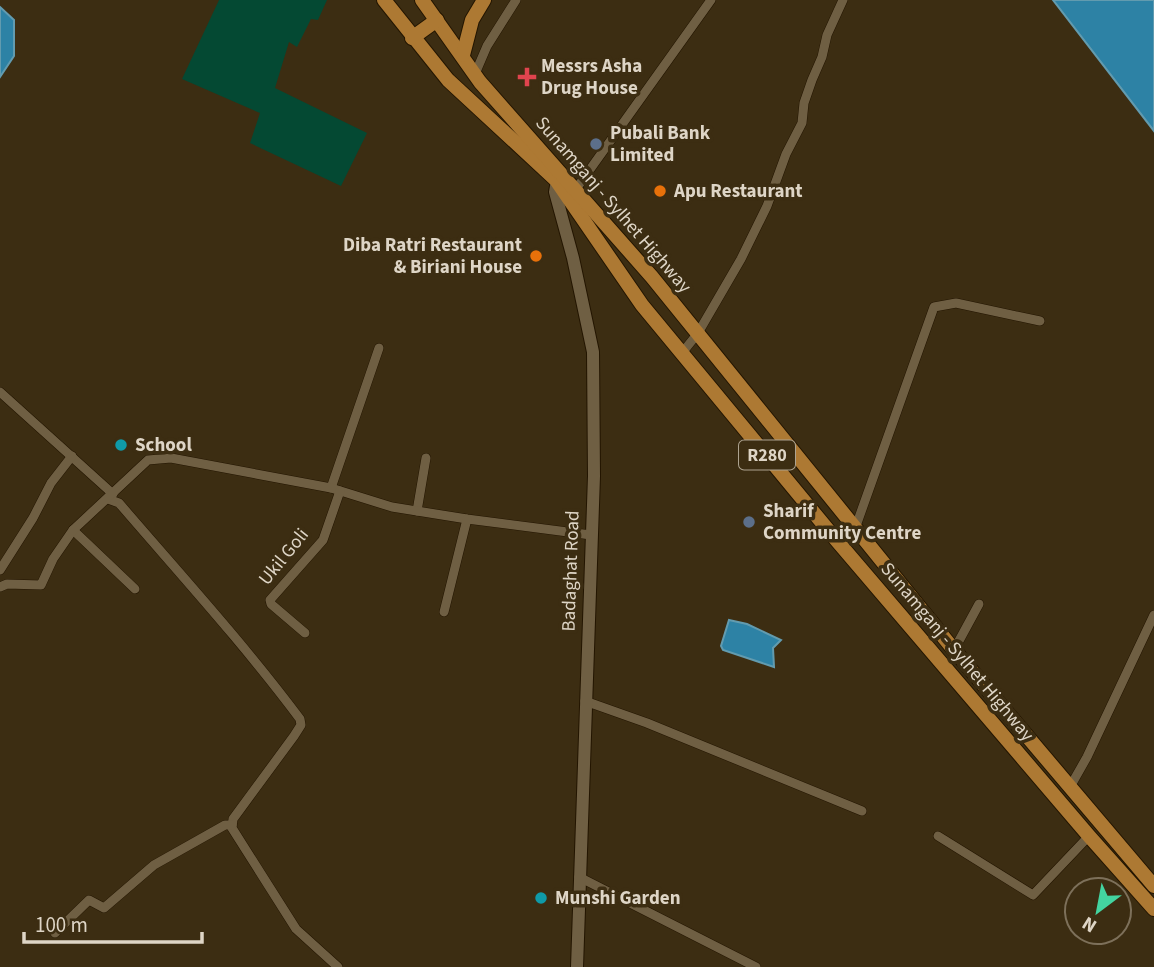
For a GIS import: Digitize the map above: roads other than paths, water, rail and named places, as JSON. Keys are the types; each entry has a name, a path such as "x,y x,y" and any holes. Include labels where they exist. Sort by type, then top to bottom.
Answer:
{"main road":[{"name":"Sunamganj - Sylhet Highway","path":"384,0 448,80 576,189 662,289 954,650 1154,886"},
{"name":"Sunamganj - Sylhet Highway","path":"422,0 475,74 558,175 642,305 1089,836 1154,909"},
{"path":"463,55 472,20 484,0"},
{"path":"412,38 436,20"},
{"name":"Badaghat Road","path":"558,175 555,192 573,258 593,352 594,476 577,967"},
{"path":"642,305 662,289"},
{"path":"775,465 792,450"}],"street":[{"path":"475,74 487,46 516,0"},
{"path":"576,189 711,0"},
{"path":"682,353 698,333 741,259 767,206 786,154 802,122 804,103 822,57 827,35 843,0"},
{"path":"856,526 934,307 956,303 1040,321"},
{"path":"336,489 379,348"},
{"path":"0,392 72,456 119,503 256,660 300,719 294,736 233,819 232,825 296,929 338,967"},
{"path":"0,570 33,518 51,483 72,456"},
{"path":"0,587 7,584 41,585 53,558 73,530 149,460 171,458 336,489 393,507 591,535"},
{"path":"417,511 426,458"},
{"name":"Ukil Goli","path":"305,633 271,604 270,600 323,540 336,489"},
{"path":"444,612 467,519"},
{"path":"73,530 135,589"},
{"path":"954,650 979,604"},
{"path":"1070,787 1087,757 1154,615"},
{"path":"585,701 647,723 862,811"},
{"path":"55,933 89,900 104,908 154,865 225,825 232,825"},
{"path":"938,836 1033,895 1089,836"},
{"path":"579,877 756,967"}],"water":[{"path":"1053,0 1154,0 1154,131"},
{"path":"0,7 14,20 14,56 0,77"},
{"path":"729,620 747,624 781,640 773,648 774,667 723,650 721,646"}],"place":[{"name":"Messrs Asha Drug House","path":"527,77"},
{"name":"Pubali Bank Limited","path":"596,144"},
{"name":"Apu Restaurant","path":"660,191"},
{"name":"Diba Ratri Restaurant & Biriani House","path":"536,256"},
{"name":"School","path":"121,445"},
{"name":"Sharif Community Centre","path":"749,522"},
{"name":"Munshi Garden","path":"541,898"}]}
